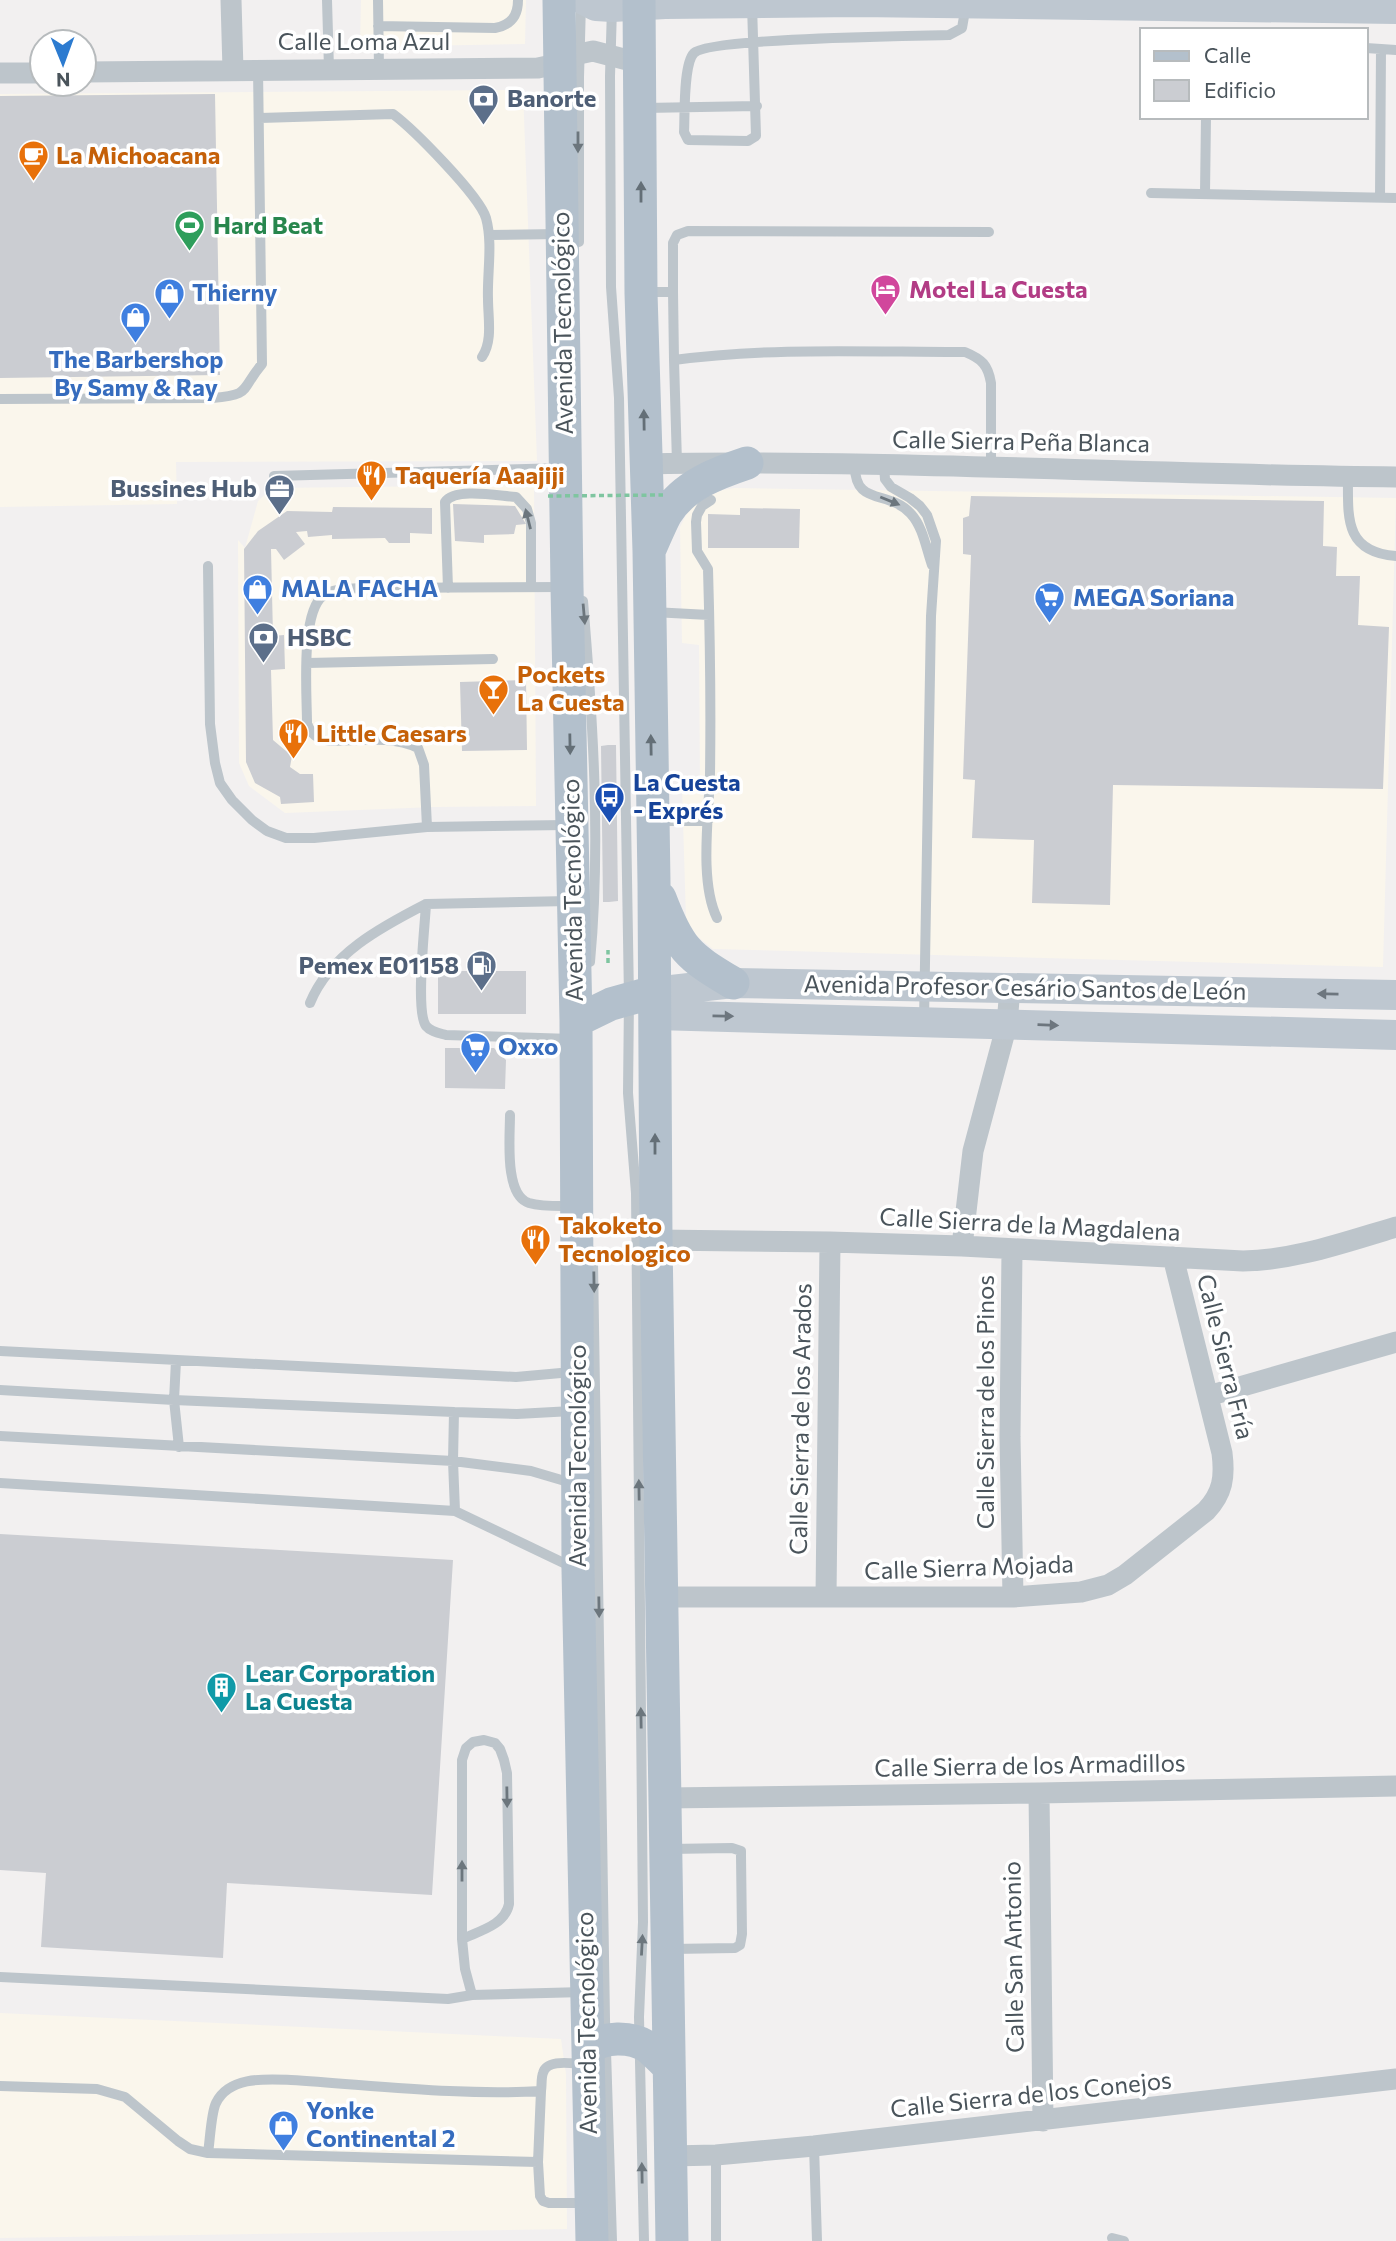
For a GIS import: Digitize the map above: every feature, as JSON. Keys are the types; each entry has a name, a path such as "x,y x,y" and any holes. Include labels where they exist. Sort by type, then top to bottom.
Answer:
{"main road":[{"name":"Avenida Tecnológico","path":"559,0 570,59 566,468 574,587 574,901 584,1021 577,1206 577,1411 587,1992 605,2049 592,2203 592,2241"},
{"path":"625,2 624,59 640,108 657,292 644,464 649,551 654,883 646,1002 656,1241 672,2241"},
{"path":"649,551 667,513 683,495 714,474 747,463"},
{"path":"654,883 673,932 682,946 704,966 733,983"},
{"path":"584,1021 646,1002"},
{"path":"605,2049 648,2047 669,2067"}],"street":[{"path":"231,0 233,70"},
{"path":"625,2 1327,4 1396,9"},
{"name":"Calle Loma Azul","path":"98,72 538,68 593,51 624,59"},
{"path":"0,74 28,73"},
{"name":"Calle Sierra Peña Blanca","path":"644,464 991,467 1396,477"},
{"name":"Avenida Profesor Cesário Santos de León","path":"646,1002 733,983 1396,995"},
{"path":"962,1246 974,1151 1007,1024 1010,988"},
{"name":"Avenida Profesor Cesário Santos de León","path":"646,1002 924,1021 1396,1035"},
{"name":"Calle Sierra de la Magdalena","path":"656,1241 962,1246 1271,1261 1396,1227"},
{"name":"Calle Sierra de los Arados","path":"825,1597 830,1242"},
{"name":"Calle Sierra de los Pinos","path":"1012,1250 1010,1437 1013,1597"},
{"name":"Calle Sierra Fría","path":"1173,1257 1224,1470"},
{"path":"1208,1396 1396,1342"},
{"name":"Calle Sierra Mojada","path":"662,1597 1013,1597 1081,1591 1108,1585 1125,1575 1206,1511 1216,1500 1223,1485 1224,1470"},
{"name":"Calle Sierra de los Armadillos","path":"666,1798 1396,1786"},
{"name":"Calle San Antonio","path":"1039,1793 1043,2121"},
{"name":"Calle Sierra de los Conejos","path":"670,2156 716,2155 814,2146 1396,2079"}],"lane":[{"path":"327,0 329,69"},
{"path":"378,0 379,68"},
{"path":"379,26 495,28 510,22 515,16 518,0"},
{"path":"570,59 625,2"},
{"path":"752,2 753,42 757,106 756,136 748,141 688,140 684,132 688,66 693,54 704,47 753,42 949,35 962,28 966,2"},
{"path":"1368,48 1396,50"},
{"path":"1380,197 1381,49"},
{"path":"624,59 611,287 619,398 646,1002 628,1093 636,1193 643,1922 605,2049 644,2241"},
{"path":"0,399 212,398 243,391 262,364 258,69"},
{"path":"640,108 757,106"},
{"path":"260,118 393,114 408,126 479,205 485,216 489,235 489,333 487,350 482,357"},
{"path":"1205,194 1206,119"},
{"path":"1151,193 1396,198"},
{"path":"677,463 674,360 657,292 677,235 688,230 989,232"},
{"path":"489,235 570,243"},
{"path":"674,360 719,354 965,352 985,363 989,371 991,467"},
{"path":"855,466 855,480 860,489 866,494 891,500 914,516 934,571"},
{"path":"884,466 886,479 891,487 910,498 927,515 936,541 930,616 924,1021"},
{"path":"274,476 566,468"},
{"path":"1348,477 1350,529 1357,539 1375,552 1396,556"},
{"path":"449,588 445,502 454,494 516,497 527,509 531,523 531,587"},
{"path":"711,500 702,506 696,522 697,551 708,569 707,869 712,909 717,918"},
{"path":"208,566 210,724 215,763 220,783 232,800 260,825 286,838 314,838 427,827 572,825"},
{"path":"427,827 424,765 418,748 395,741 329,741 319,739 310,732 307,723 307,644 314,607 321,596 335,590 361,587 574,587 592,702 595,909 590,976"},
{"path":"649,612 709,615"},
{"path":"307,663 493,659"},
{"path":"653,821 708,821"},
{"path":"310,1003 317,987 332,968 355,946 426,904 574,901"},
{"path":"426,904 421,1000 423,1019 427,1027 446,1035 584,1021"},
{"path":"510,1115 512,1178 518,1197 539,1205 577,1206"},
{"path":"593,1252 605,2049 612,2241"},
{"path":"0,1351 516,1377 578,1372"},
{"path":"176,1361 174,1400 178,1447"},
{"path":"0,1390 454,1412 517,1414 577,1411"},
{"path":"454,1412 455,1511"},
{"path":"0,1436 453,1461 530,1471 578,1485"},
{"path":"0,1483 455,1511 578,1570"},
{"path":"462,1939 498,1922 508,1911 509,1904 507,1773 500,1749 495,1743 484,1740 473,1742 466,1748 462,1760 462,1939 465,1969 472,1995"},
{"path":"666,1849 732,1848 741,1851 740,1945 735,1948 668,1949"},
{"path":"0,1977 448,1999 472,1995 587,1992"},
{"path":"592,2203 549,2203 543,2201 540,2196 538,2162 541,2091 546,2068 605,2049"},
{"path":"208,2153 216,2104 230,2086 261,2079 489,2092 541,2091"},
{"path":"0,2086 112,2092 125,2097 190,2149 208,2153 538,2162"},
{"path":"814,2146 817,2241"},
{"path":"716,2155 716,2241"},
{"path":"1112,2238 1124,2241"}],"path":[{"path":"548,496 663,495"}],"shaded area":[{"path":"361,0 526,0 525,44 360,47"},
{"path":"523,90 537,461 176,462 177,504 0,507 0,94 28,94 28,98 98,98 98,93"},
{"path":"534,485 536,806 285,813 249,786 239,763 238,540 245,548 258,501 272,488"},
{"path":"734,488 1396,498 1383,967 713,949 698,937 686,920 682,787 700,786 699,645 682,643 680,527 694,504 709,495"},
{"name":"Yonke Continental 2","path":"0,2013 561,2039 566,2074 567,2229 0,2238"}],"building":[{"path":"215,94 220,375 0,378 0,96 98,98 98,95"},
{"path":"971,496 1324,501 1323,546 1337,547 1336,576 1360,576 1358,625 1389,627 1383,789 1113,785 1110,905 1032,903 1034,840 972,838 975,780 963,779 971,555 963,554 963,518 969,516"},
{"path":"453,504 515,506 526,524 516,525 514,534 484,535 484,543 455,541"},
{"path":"333,507 432,508 432,534 410,533 410,543 389,543 385,538 332,539 332,535 308,537 307,531 296,532 305,544 284,560 276,549 271,549 273,636 284,635 285,669 271,670 273,740 292,756 290,767 300,774 313,774 314,802 281,804 280,797 255,783 246,762 244,549 258,531 287,511 332,512"},
{"path":"740,508 800,509 799,548 708,548 708,514 740,515"},
{"name":"Pockets La Cuesta","path":"526,680 527,750 462,751 460,682"},
{"name":"La Cuesta - Exprés","path":"616,745 618,901 603,902 601,746"},
{"name":"Pemex E01158","path":"438,971 526,971 526,1014 438,1014"},
{"name":"Oxxo","path":"445,1048 494,1048 506,1060 505,1089 445,1088"},
{"name":"Lear Corporation La Cuesta","path":"0,1534 453,1560 432,1895 227,1883 223,1958 41,1947 46,1873 0,1870"}],"place":[{"name":"Banorte","path":"484,126"},
{"name":"La Michoacana","path":"33,183"},
{"name":"Hard Beat","path":"190,253"},
{"name":"Motel La Cuesta","path":"886,317"},
{"name":"Thierny","path":"169,320"},
{"name":"The Barbershop By Samy & Ray","path":"136,345"},
{"name":"Taquería Aaajiji","path":"372,503"},
{"name":"Bussines Hub","path":"280,516"},
{"name":"MALA FACHA","path":"258,616"},
{"name":"MEGA Soriana","path":"1050,625"},
{"name":"HSBC","path":"264,665"},
{"name":"Pockets La Cuesta","path":"494,716"},
{"name":"Little Caesars","path":"293,761"},
{"name":"La Cuesta - Exprés","path":"610,824"},
{"name":"Pemex E01158","path":"482,993"},
{"name":"Oxxo","path":"475,1074"},
{"name":"Takoketo Tecnologico","path":"535,1267"},
{"name":"Lear Corporation La Cuesta","path":"222,1715"},
{"name":"Yonke Continental 2","path":"283,2152"}]}
